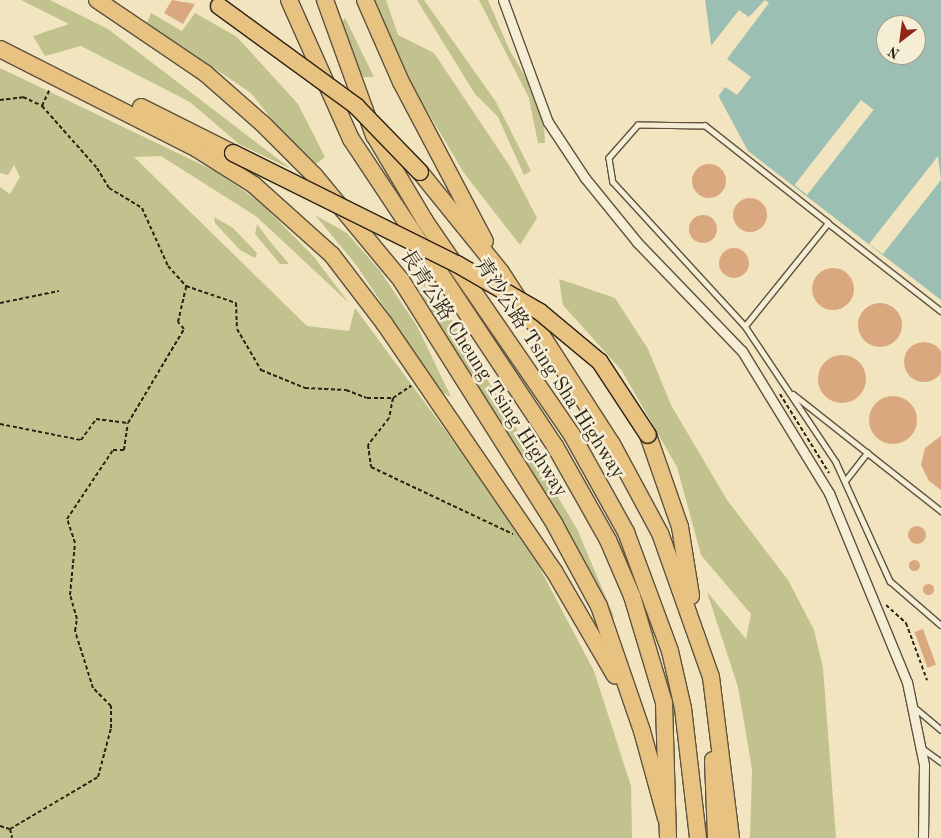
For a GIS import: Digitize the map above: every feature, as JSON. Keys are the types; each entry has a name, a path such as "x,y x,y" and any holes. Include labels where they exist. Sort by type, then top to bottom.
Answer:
{"highway":[{"name":"長青公路 Cheung Tsing Highway","path":"97,0 206,73 262,123 316,176 401,280 555,525 598,606 637,715 666,818"},
{"name":"青沙公路 Tsing Sha Highway","path":"289,0 351,139 582,490 632,596 664,703"},
{"name":"青沙公路 Tsing Sha Highway","path":"325,0 374,135 425,221 572,435 629,540 672,661 691,759 698,838"},
{"path":"364,0 409,99 501,272 632,479 660,533 691,613 711,677 717,707 731,838"},
{"path":"214,3 356,106 420,172 501,272"},
{"path":"0,37 500,287 556,323 600,362 640,419 665,479 690,580 691,613"},
{"path":"0,49 197,149 261,190 332,255 422,378 554,571 637,715"},
{"name":"長青公路 Cheung Tsing Highway","path":"664,703 668,838"},
{"path":"716,838 717,707"}],"street":[{"path":"503,0 548,122 584,178 637,242 742,352 829,493 878,607 913,706 920,747 923,838"}],"lane":[{"path":"941,311 705,126 638,125 611,151 607,167 613,182 744,326 787,390 845,481 890,581 941,625"},
{"path":"744,326 828,223"},
{"path":"787,390 941,511"},
{"path":"845,481 867,453"},
{"path":"913,706 941,730"},
{"path":"920,747 941,762"}],"path":[{"path":"42,106 56,76"},
{"path":"0,100 23,97 42,106 97,168 109,188 142,208 168,266 186,286 236,303 236,330 261,370 305,388 393,398 422,378"},
{"path":"0,826 10,829 98,778 111,728 111,706 93,688 75,631 78,619 70,595 75,543 67,519 114,450 124,450 128,423 184,329 178,322 186,286"},
{"path":"0,303 59,292"},
{"path":"393,398 389,418 368,445 371,467 500,531"},
{"path":"0,424 81,440 96,419 128,423"},
{"path":"10,829 12,838"}],"green space":[{"path":"21,0 50,0 108,29 291,169 239,144 190,102 81,46 45,56 33,36 69,24"},
{"path":"369,0 386,0 398,35 434,53 511,168 537,218 520,245 464,173 392,52"},
{"path":"417,0 424,0 496,102 531,171 524,175 498,117 475,94"},
{"path":"479,0 488,0 509,49 543,107 545,143 538,143 529,98"},
{"path":"151,13 182,31 195,13 237,37 298,104 325,157 316,164 288,140 251,93 147,23"},
{"path":"345,18 374,77 363,77 340,25"},
{"path":"0,68 215,171 259,201 314,257 349,303 257,217 161,156 134,157 307,326 349,331 355,308 470,464 537,563 594,671 631,786 632,838 0,838 0,187 10,194 20,177 14,165 8,175 0,173"},
{"path":"315,215 347,233 380,271 417,326 451,397 440,391 357,266"},
{"path":"214,217 233,228 257,253 255,258 240,250 215,223"},
{"path":"257,224 289,264 280,264 255,234"},
{"path":"427,279 577,529 615,619 598,598 420,291"},
{"path":"559,279 615,298 648,349 671,405 727,500 788,580 814,630 823,668 836,838 750,838 752,769 738,687 707,592 746,639 751,614 701,555 677,467 622,371 563,305"}],"water":[{"path":"705,0 941,0 941,300 748,151 718,95"}],"pier":[{"path":"765,0 769,3 727,59 751,77 737,95 725,87 717,98 707,51 739,10 749,17"},
{"path":"861,100 874,110 807,195 795,185"},
{"path":"938,156 941,180 883,254 869,244"}],"building":[{"path":"172,0 195,4 183,24 164,13"},
{"path":"709,164 721,169 726,181 721,193 709,198 697,193 692,181 697,169"},
{"path":"750,198 762,203 767,215 762,227 750,232 738,227 733,215 738,203"},
{"path":"703,215 713,219 717,229 713,239 703,243 693,239 689,229 693,219"},
{"path":"734,248 740,249 748,257 748,269 740,277 734,278 728,277 720,269 719,263 720,257 728,249"},
{"path":"837,268 845,271 851,277 854,289 851,301 845,307 829,310 821,307 815,301 812,285 815,277 821,271"},
{"path":"884,303 896,309 901,316 901,334 896,341 889,346 876,347 864,341 859,334 858,321 864,309 871,304"},
{"path":"928,342 935,345 941,351 944,362 943,370 935,379 928,382 920,382 913,379 905,370 904,358 907,351 916,343"},
{"path":"837,355 847,355 859,362 866,374 866,384 859,396 847,403 837,403 829,399 822,392 818,384 818,374 822,366 829,359"},
{"path":"893,396 902,398 910,403 915,411 917,420 915,429 910,437 902,442 893,444 884,442 876,437 871,429 869,420 871,411 876,403 884,398"},
{"path":"941,436 941,490 929,481 921,465 925,448"},
{"path":"917,526 925,531 926,535 921,543 917,544 909,539 908,535 913,527"},
{"path":"912,560 916,560 919,565 918,569 912,570 909,567 909,563"},
{"path":"926,584 930,584 933,589 932,593 926,594 923,591 923,587"},
{"path":"923,629 936,665 928,668 915,632"}]}
